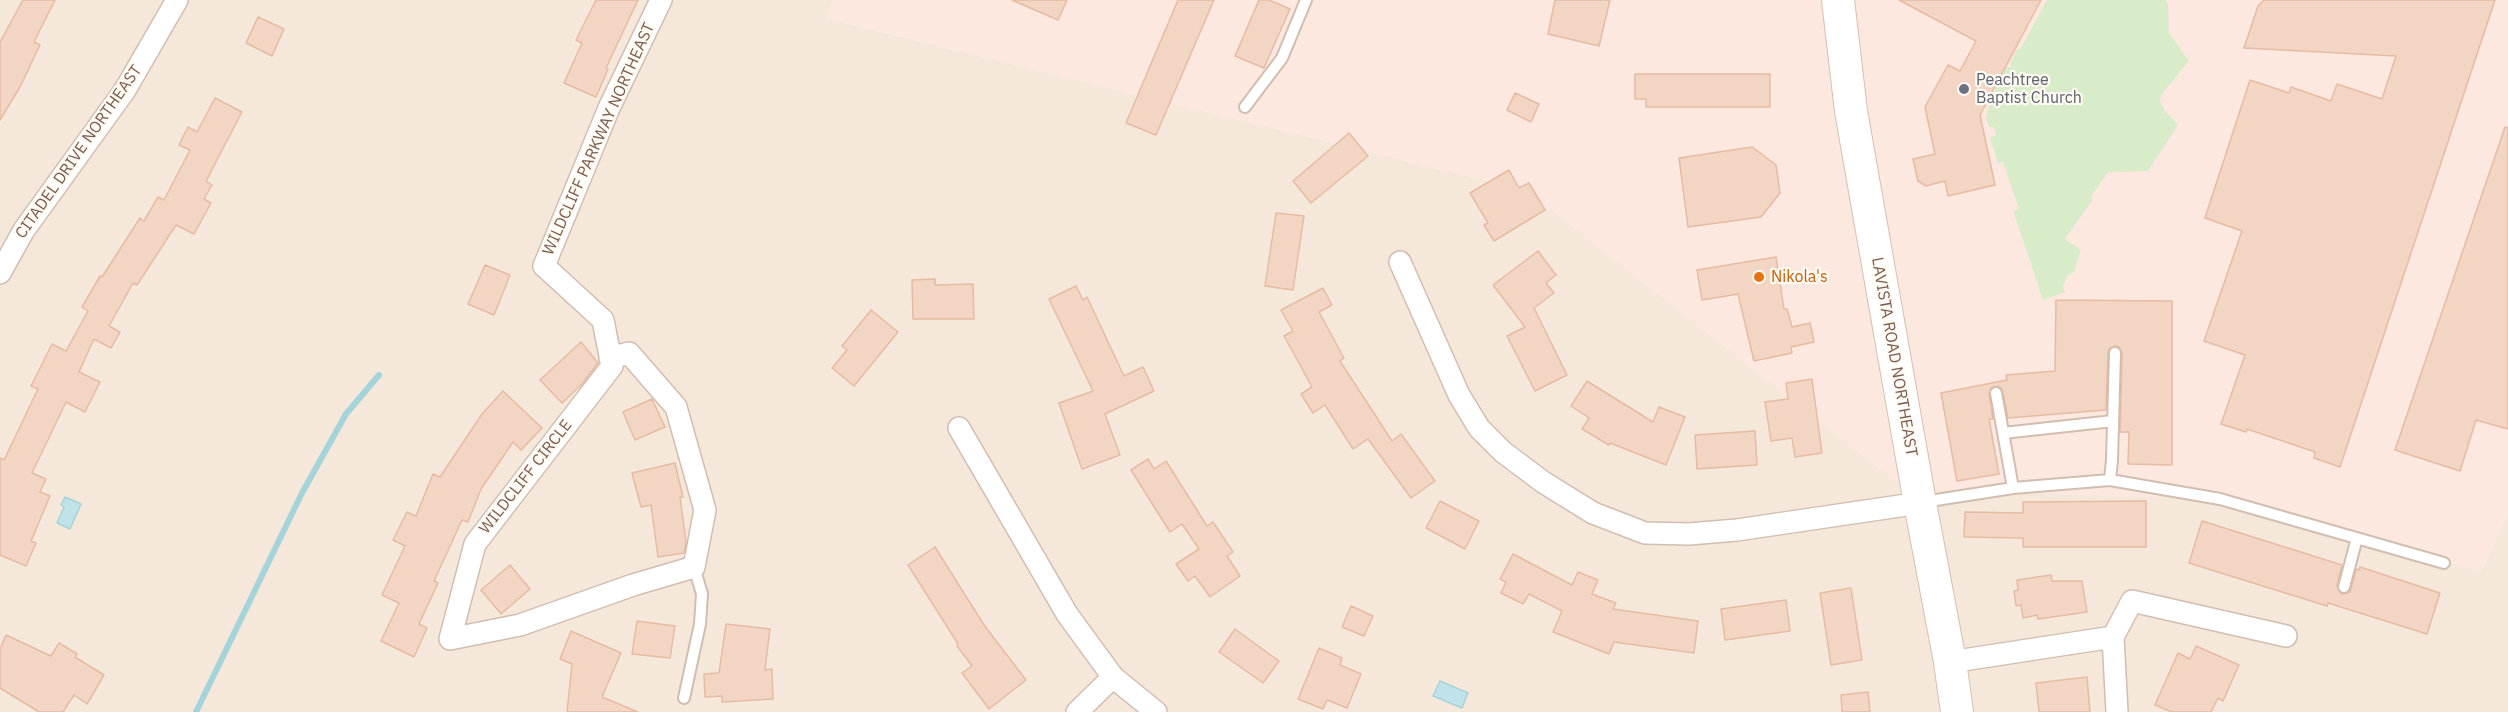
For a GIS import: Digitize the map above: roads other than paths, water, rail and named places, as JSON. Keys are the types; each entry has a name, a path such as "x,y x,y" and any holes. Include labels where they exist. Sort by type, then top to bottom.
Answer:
{"main road":[{"name":"LAVISTA ROAD NORTHEAST","path":"1838,0 1851,111 1957,712"}],"street":[{"name":"CITADEL DRIVE NORTHEAST","path":"0,273 24,230 125,90 177,0"},
{"name":"WILDCLIFF PARKWAY NORTHEAST","path":"610,358 603,320 544,266 609,108 661,0"},
{"path":"1400,262 1459,395 1479,428 1503,452 1543,482 1593,513 1645,533 1689,534 1737,530 1920,503"},
{"path":"610,358 628,353 676,407 705,510 694,567"},
{"name":"WILDCLIFF CIRCLE","path":"610,358 612,366 475,544 450,639 520,625 633,585 694,567"},
{"path":"959,428 1067,614 1113,677 1156,712"},
{"path":"2117,712 2114,637 2132,601 2286,636"},
{"path":"1950,662 2114,637"},
{"path":"1077,712 1113,677"}],"lane":[{"path":"1245,107 1282,58 1306,0"},
{"path":"2110,480 2115,353"},
{"path":"1996,393 2013,488"},
{"path":"2003,433 2113,421"},
{"path":"1920,503 2013,488 2110,480 2220,499 2444,562"},
{"path":"2344,587 2357,538"},
{"path":"684,698 700,624 702,594 694,567"}],"water":[{"path":"65,497 81,504 70,529 57,523 64,507 61,505"},
{"path":"1440,681 1468,693 1462,708 1433,696"}],"waterway":[{"path":"196,712 302,493 346,414 379,375"}],"place":[{"name":"Peachtree Baptist Church","path":"1964,89"},
{"name":"Nikola's","path":"1759,277"}]}
